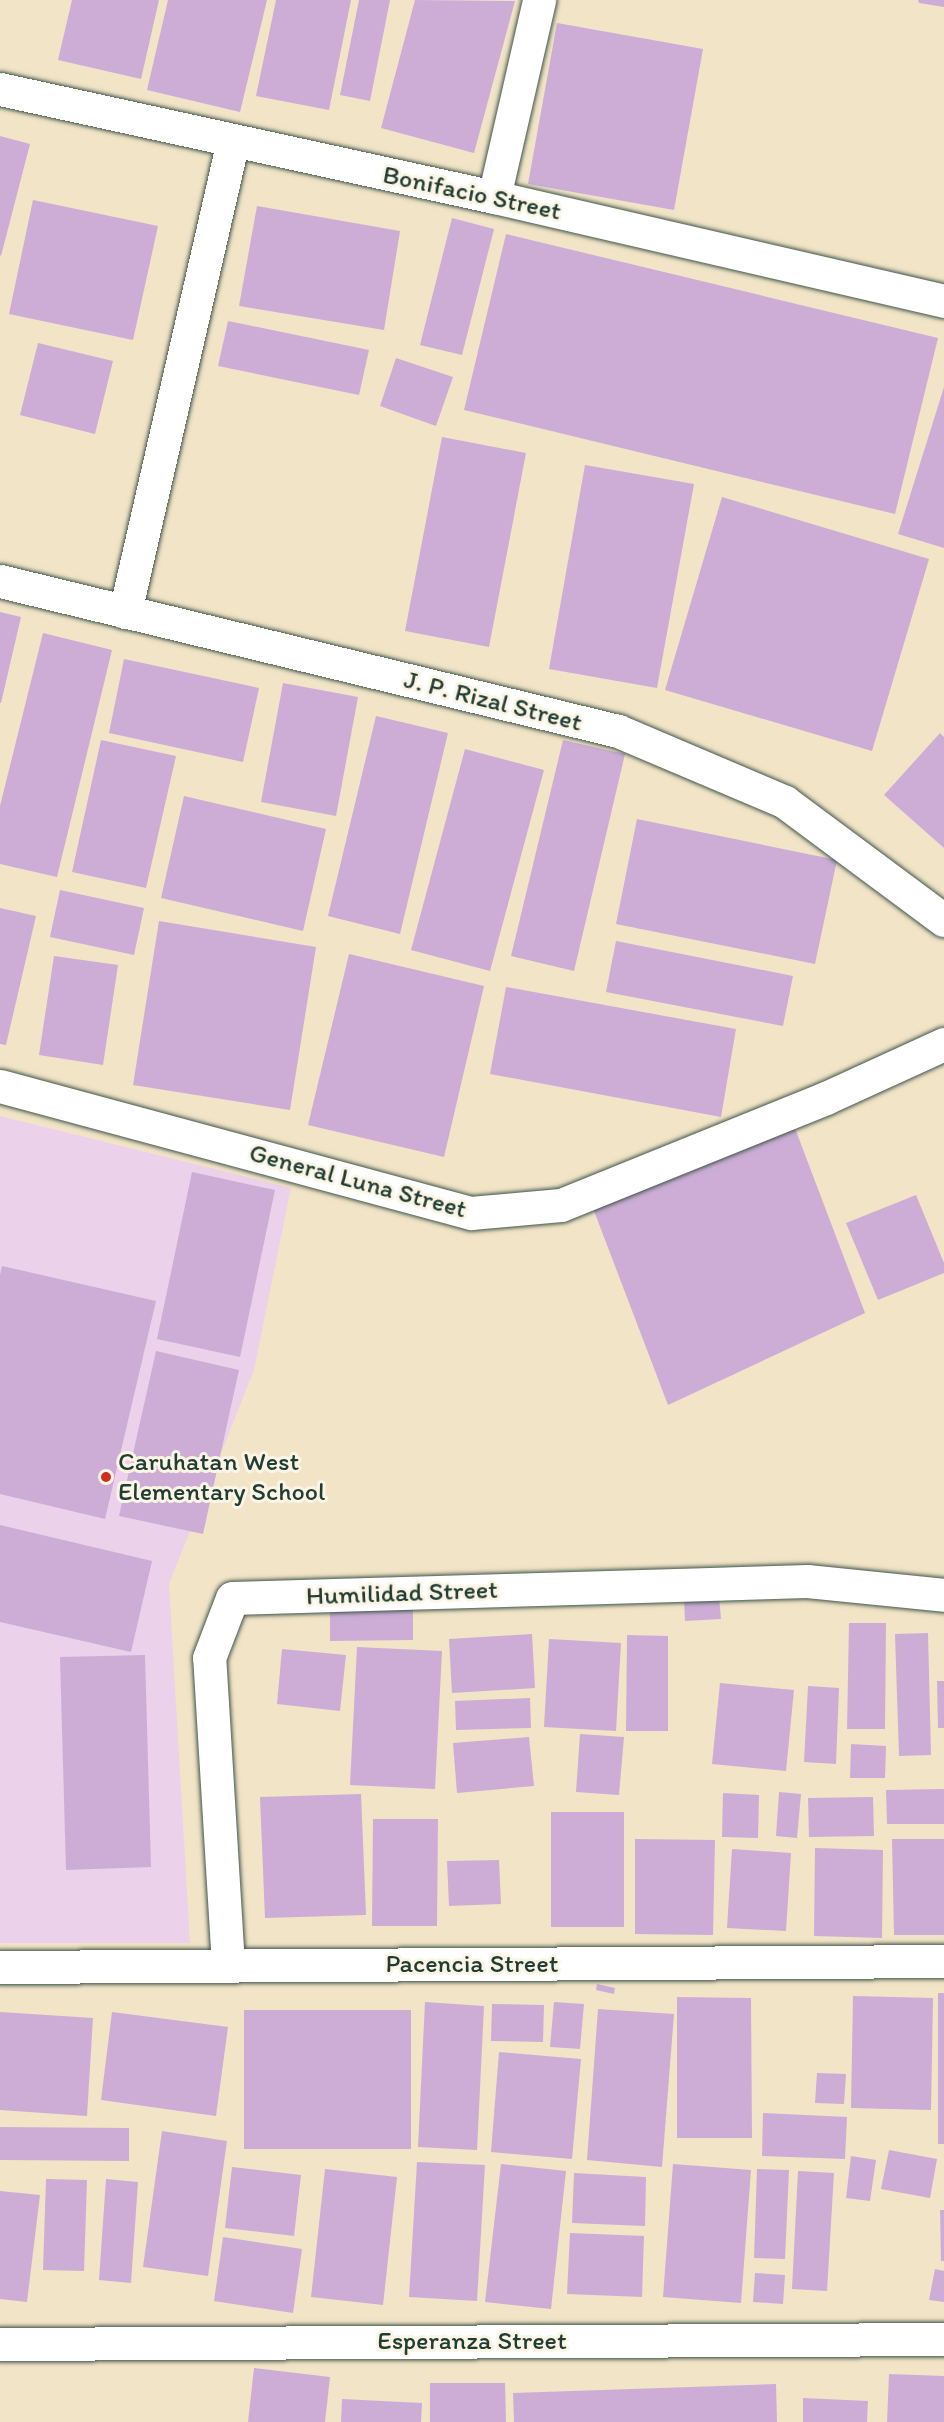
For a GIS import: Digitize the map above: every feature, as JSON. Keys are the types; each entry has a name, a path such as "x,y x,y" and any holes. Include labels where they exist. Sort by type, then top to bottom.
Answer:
{"street":[{"path":"494,197 539,0"},
{"name":"Bonifacio Street","path":"0,89 233,142 494,197 944,302"},
{"path":"125,612 233,142"},
{"name":"J. P. Rizal Street","path":"0,582 618,731 785,802 944,920"},
{"name":"General Luna Street","path":"0,1086 471,1213 561,1204 826,1098 944,1044"},
{"name":"Humilidad Street","path":"228,1965 209,1658 232,1598 807,1581 944,1595"},
{"name":"Pacencia Street","path":"0,1967 944,1961"},
{"name":"Esperanza Street","path":"0,2344 944,2339"}],"shaded area":[{"name":"Caruhatan West Elementary School","path":"0,1116 291,1188 254,1370 169,1584 190,1943 0,1943"}],"building":[{"path":"72,0 159,0 141,79 58,60"},
{"path":"168,0 267,0 240,112 147,90"},
{"path":"276,0 351,0 329,110 256,96"},
{"path":"359,0 390,0 370,101 340,95"},
{"path":"415,0 515,1 474,153 381,128"},
{"path":"918,0 944,0 944,7 919,3"},
{"path":"557,23 703,49 674,210 528,184"},
{"path":"0,136 30,144 1,256 0,255"},
{"path":"33,200 158,226 133,340 9,314"},
{"path":"257,206 400,231 384,330 239,306"},
{"path":"452,218 494,229 462,355 420,345"},
{"path":"506,234 938,338 895,514 464,410"},
{"path":"228,321 369,350 359,395 218,366"},
{"path":"38,343 113,361 95,434 20,415"},
{"path":"396,358 453,377 436,426 380,406"},
{"path":"944,387 944,548 898,534"},
{"path":"442,437 526,453 489,647 405,631"},
{"path":"585,465 694,484 657,688 549,669"},
{"path":"722,497 929,559 872,751 665,690"},
{"path":"0,612 21,617 1,703 0,703"},
{"path":"43,633 112,650 57,877 0,864 0,806"},
{"path":"124,659 259,688 243,762 109,733"},
{"path":"283,683 358,697 336,816 261,802"},
{"path":"376,716 448,733 400,934 328,916"},
{"path":"940,733 944,737 944,848 884,795"},
{"path":"101,740 176,756 146,888 72,872"},
{"path":"563,740 625,754 574,971 511,956"},
{"path":"465,749 544,770 490,971 411,950"},
{"path":"184,796 326,829 303,931 161,898"},
{"path":"637,819 837,860 815,964 616,924"},
{"path":"60,890 144,908 134,955 50,937"},
{"path":"0,908 36,916 6,1045 0,1044"},
{"path":"159,921 316,947 290,1110 133,1085"},
{"path":"616,941 793,976 783,1026 606,992"},
{"path":"349,954 484,986 444,1157 308,1125"},
{"path":"54,956 118,965 103,1065 39,1055"},
{"path":"506,987 736,1029 721,1117 490,1074"},
{"path":"793,1123 865,1313 668,1405 591,1203"},
{"path":"192,1172 275,1190 240,1357 157,1339"},
{"path":"916,1195 944,1263 944,1273 878,1300 846,1223"},
{"path":"2,1266 156,1301 105,1519 0,1494 0,1275"},
{"path":"156,1351 239,1370 203,1534 119,1516"},
{"path":"0,1525 152,1561 131,1652 0,1622"},
{"path":"719,1596 721,1619 685,1621 684,1597"},
{"path":"330,1602 413,1602 413,1640 330,1641"},
{"path":"849,1623 886,1623 885,1729 847,1729"},
{"path":"928,1633 931,1755 899,1756 895,1634"},
{"path":"532,1634 535,1688 452,1693 449,1639"},
{"path":"627,1635 668,1636 668,1731 626,1731"},
{"path":"549,1639 621,1643 616,1731 544,1727"},
{"path":"357,1647 442,1651 435,1789 350,1785"},
{"path":"282,1649 346,1655 340,1711 277,1704"},
{"path":"145,1655 151,1867 66,1870 60,1657"},
{"path":"937,1681 944,1681 944,1728 938,1728"},
{"path":"720,1683 794,1690 786,1771 712,1764"},
{"path":"808,1686 839,1688 836,1764 804,1762"},
{"path":"530,1698 531,1728 456,1730 455,1701"},
{"path":"580,1734 624,1737 619,1795 576,1792"},
{"path":"529,1737 534,1786 457,1793 453,1743"},
{"path":"851,1744 886,1746 885,1778 850,1778"},
{"path":"944,1789 944,1824 887,1824 886,1790"},
{"path":"779,1792 801,1794 797,1838 776,1836"},
{"path":"723,1793 759,1795 758,1838 722,1837"},
{"path":"361,1794 366,1915 265,1918 260,1797"},
{"path":"873,1797 874,1836 809,1837 808,1798"},
{"path":"551,1812 624,1812 624,1927 551,1927"},
{"path":"373,1819 438,1819 437,1926 372,1926"},
{"path":"635,1839 715,1840 713,1935 635,1934"},
{"path":"892,1839 944,1839 944,1935 894,1935"},
{"path":"815,1848 883,1850 882,1938 814,1936"},
{"path":"732,1849 791,1853 786,1931 727,1928"},
{"path":"499,1860 501,1904 449,1906 447,1861"},
{"path":"597,1984 615,1988 614,1994 596,1990"},
{"path":"938,1993 944,1993 944,2144 938,2144"},
{"path":"853,1996 933,1998 931,2110 851,2108"},
{"path":"677,1997 751,1998 752,2138 677,2138"},
{"path":"425,2002 484,2006 477,2150 418,2147"},
{"path":"554,2002 584,2004 580,2049 550,2047"},
{"path":"492,2004 544,2005 543,2042 491,2041"},
{"path":"598,2009 674,2014 662,2167 587,2160"},
{"path":"244,2010 411,2010 411,2149 244,2149"},
{"path":"0,2012 93,2018 87,2116 0,2110"},
{"path":"112,2012 228,2027 216,2116 101,2100"},
{"path":"499,2052 581,2059 572,2159 491,2152"},
{"path":"817,2073 846,2074 844,2104 815,2103"},
{"path":"763,2113 847,2117 845,2159 762,2156"},
{"path":"0,2127 129,2128 129,2161 0,2160"},
{"path":"162,2131 227,2141 208,2276 143,2267"},
{"path":"889,2150 937,2159 930,2198 881,2189"},
{"path":"851,2156 876,2160 870,2201 846,2198"},
{"path":"417,2162 485,2165 477,2301 409,2297"},
{"path":"501,2164 566,2171 551,2309 485,2302"},
{"path":"673,2164 751,2170 741,2303 663,2297"},
{"path":"232,2167 301,2175 294,2236 225,2228"},
{"path":"325,2169 397,2177 383,2305 311,2297"},
{"path":"757,2169 789,2170 785,2259 754,2258"},
{"path":"798,2171 834,2173 827,2291 792,2289"},
{"path":"574,2173 646,2177 645,2226 572,2223"},
{"path":"46,2179 87,2180 84,2271 43,2270"},
{"path":"106,2179 138,2182 131,2283 99,2280"},
{"path":"0,2191 40,2195 27,2302 0,2299"},
{"path":"940,2210 944,2210 944,2261 941,2261"},
{"path":"570,2233 644,2236 642,2297 567,2294"},
{"path":"223,2237 302,2249 293,2313 214,2301"},
{"path":"935,2269 944,2271 944,2302 929,2300"},
{"path":"755,2273 785,2275 783,2304 753,2302"},
{"path":"254,2368 330,2377 325,2422 248,2422"},
{"path":"889,2374 944,2376 944,2422 887,2422"},
{"path":"430,2383 505,2383 506,2422 430,2422"},
{"path":"776,2384 777,2422 514,2422 513,2393"},
{"path":"803,2398 868,2401 867,2422 803,2422"},
{"path":"342,2399 422,2403 421,2422 341,2422"}],"place":[{"name":"Caruhatan West Elementary School","path":"106,1477"}]}
